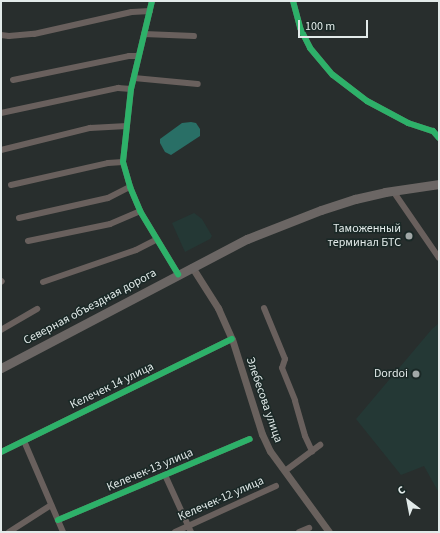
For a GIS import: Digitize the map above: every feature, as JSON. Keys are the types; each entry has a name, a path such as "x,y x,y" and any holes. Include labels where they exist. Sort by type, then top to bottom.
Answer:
{"highway":[{"name":"Северная объездная дорога","path":"1,368 247,239 321,210 355,199 439,184"}],"main road":[{"name":"Элебесова улица","path":"192,267 218,308 232,339 262,434 270,451 329,532"}],"street":[{"path":"152,1 131,89 123,162 130,187 140,211 156,240 178,274"},
{"path":"293,1 300,28 310,48 333,75 367,101 408,123 432,132 439,138"},
{"path":"1,35 9,36 34,34 132,12 150,11"},
{"path":"144,34 194,36"},
{"path":"13,80 129,56 138,56"},
{"path":"134,78 198,84"},
{"path":"1,113 118,88 131,89"},
{"path":"1,150 90,128 126,126"},
{"path":"11,185 108,163 123,162"},
{"path":"19,218 108,198 130,187"},
{"path":"393,191 439,258"},
{"path":"28,241 110,224 140,211"},
{"path":"43,282 136,250 156,240"},
{"path":"264,308 285,359 282,368 295,400 304,436 312,451"},
{"path":"1,330 37,309"},
{"name":"Келечек 14 улица","path":"1,452 232,339"},
{"name":"Келечек-13 улица","path":"58,520 250,439"},
{"path":"24,441 63,532"},
{"path":"284,471 320,445"},
{"path":"165,475 189,529"},
{"name":"Келечек-12 улица","path":"174,532 189,529 276,486"},
{"path":"9,532 51,505"},
{"path":"299,532 309,528"}],"shaded area":[{"path":"182,123 196,123 200,129 200,136 171,155 165,152 160,143 160,139"},
{"path":"194,213 202,219 212,236 210,239 185,252 172,223"},
{"name":"Dordoi","path":"439,323 439,493 424,466 401,475 356,419 432,329"}],"cycle path":[{"path":"152,1 131,89 123,162 130,187 140,211 178,274"},
{"path":"293,1 300,28 310,48 333,75 367,101 408,123 433,131 439,138"},
{"path":"1,452 232,339"},
{"path":"58,520 250,439"}],"place":[{"name":"Таможенный терминал БТС","path":"409,236"},
{"name":"Dordoi","path":"416,374"}]}
